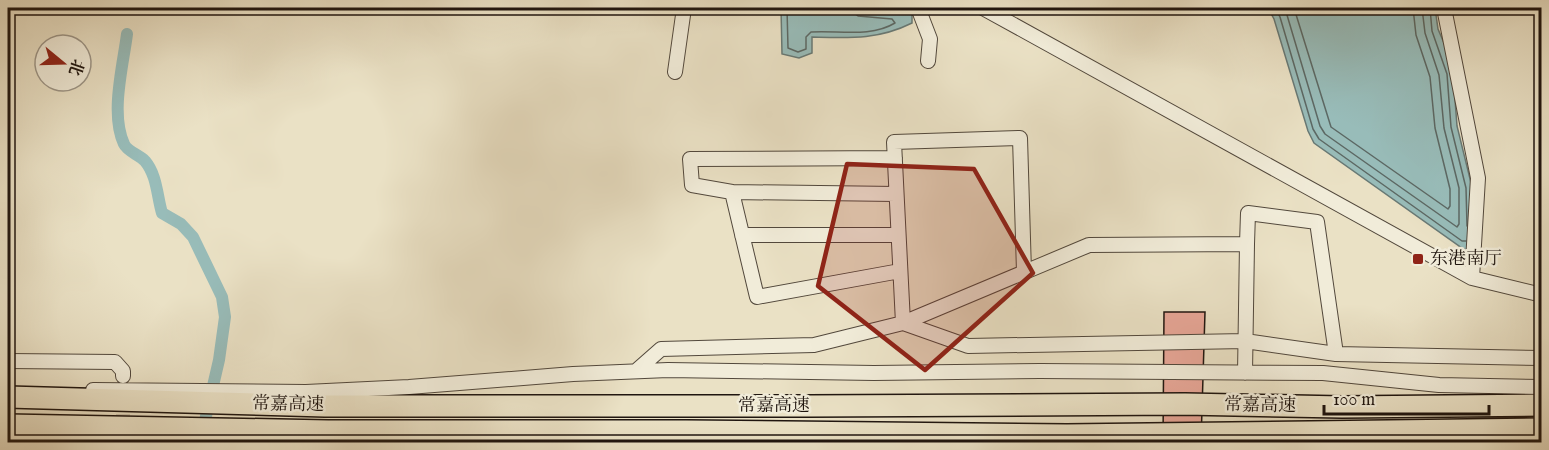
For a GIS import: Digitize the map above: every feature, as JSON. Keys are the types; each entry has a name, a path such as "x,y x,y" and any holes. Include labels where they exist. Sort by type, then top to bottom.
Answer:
{"highway":[{"name":"常嘉高速","path":"8,397 165,402 240,398 325,406 1185,404 1342,407 1542,405"},
{"name":"常嘉高速","path":"8,425 1067,435 1542,429"}],"street":[{"path":"675,72 684,8"},
{"path":"920,8 930,39 928,61"},
{"path":"982,8 1472,278 1542,295"},
{"path":"1444,8 1478,177 1472,278"},
{"path":"903,323 894,142 1020,138 1024,272"},
{"path":"895,158 690,159 692,185 732,192 896,194"},
{"path":"732,192 757,297 900,271"},
{"path":"1245,373 1248,213 1317,222 1336,354"},
{"path":"742,235 898,234"},
{"path":"636,371 661,349 814,345 903,323 1089,245 1247,244"},
{"path":"903,323 968,346 1245,341 1336,354 1542,358"},
{"path":"8,361 115,362 123,370 123,376"},
{"path":"8,397 101,389 187,390 240,398 636,371 1323,373 1439,385 1542,387"},
{"path":"244,429 315,438 411,442"}],"highlighted area":[{"path":"847,164 974,169 1033,273 925,370 818,286"}],"water":[{"path":"781,8 912,13 912,23 875,35 812,37 812,53 799,58 782,54"},
{"path":"1268,8 1435,8 1438,29 1453,73 1457,126 1472,187 1468,251 1314,143 1308,131 1274,19"}],"building":[{"path":"1164,312 1205,312 1201,442 1163,442"}],"waterway":[{"path":"127,34 118,104 118,119 124,144 149,167 162,213 181,224 193,237 222,297 225,317 219,360 200,442"}],"tunnel":[{"path":"123,393 123,442"}],"place":[{"name":"东港南厅","path":"1418,259"}]}
